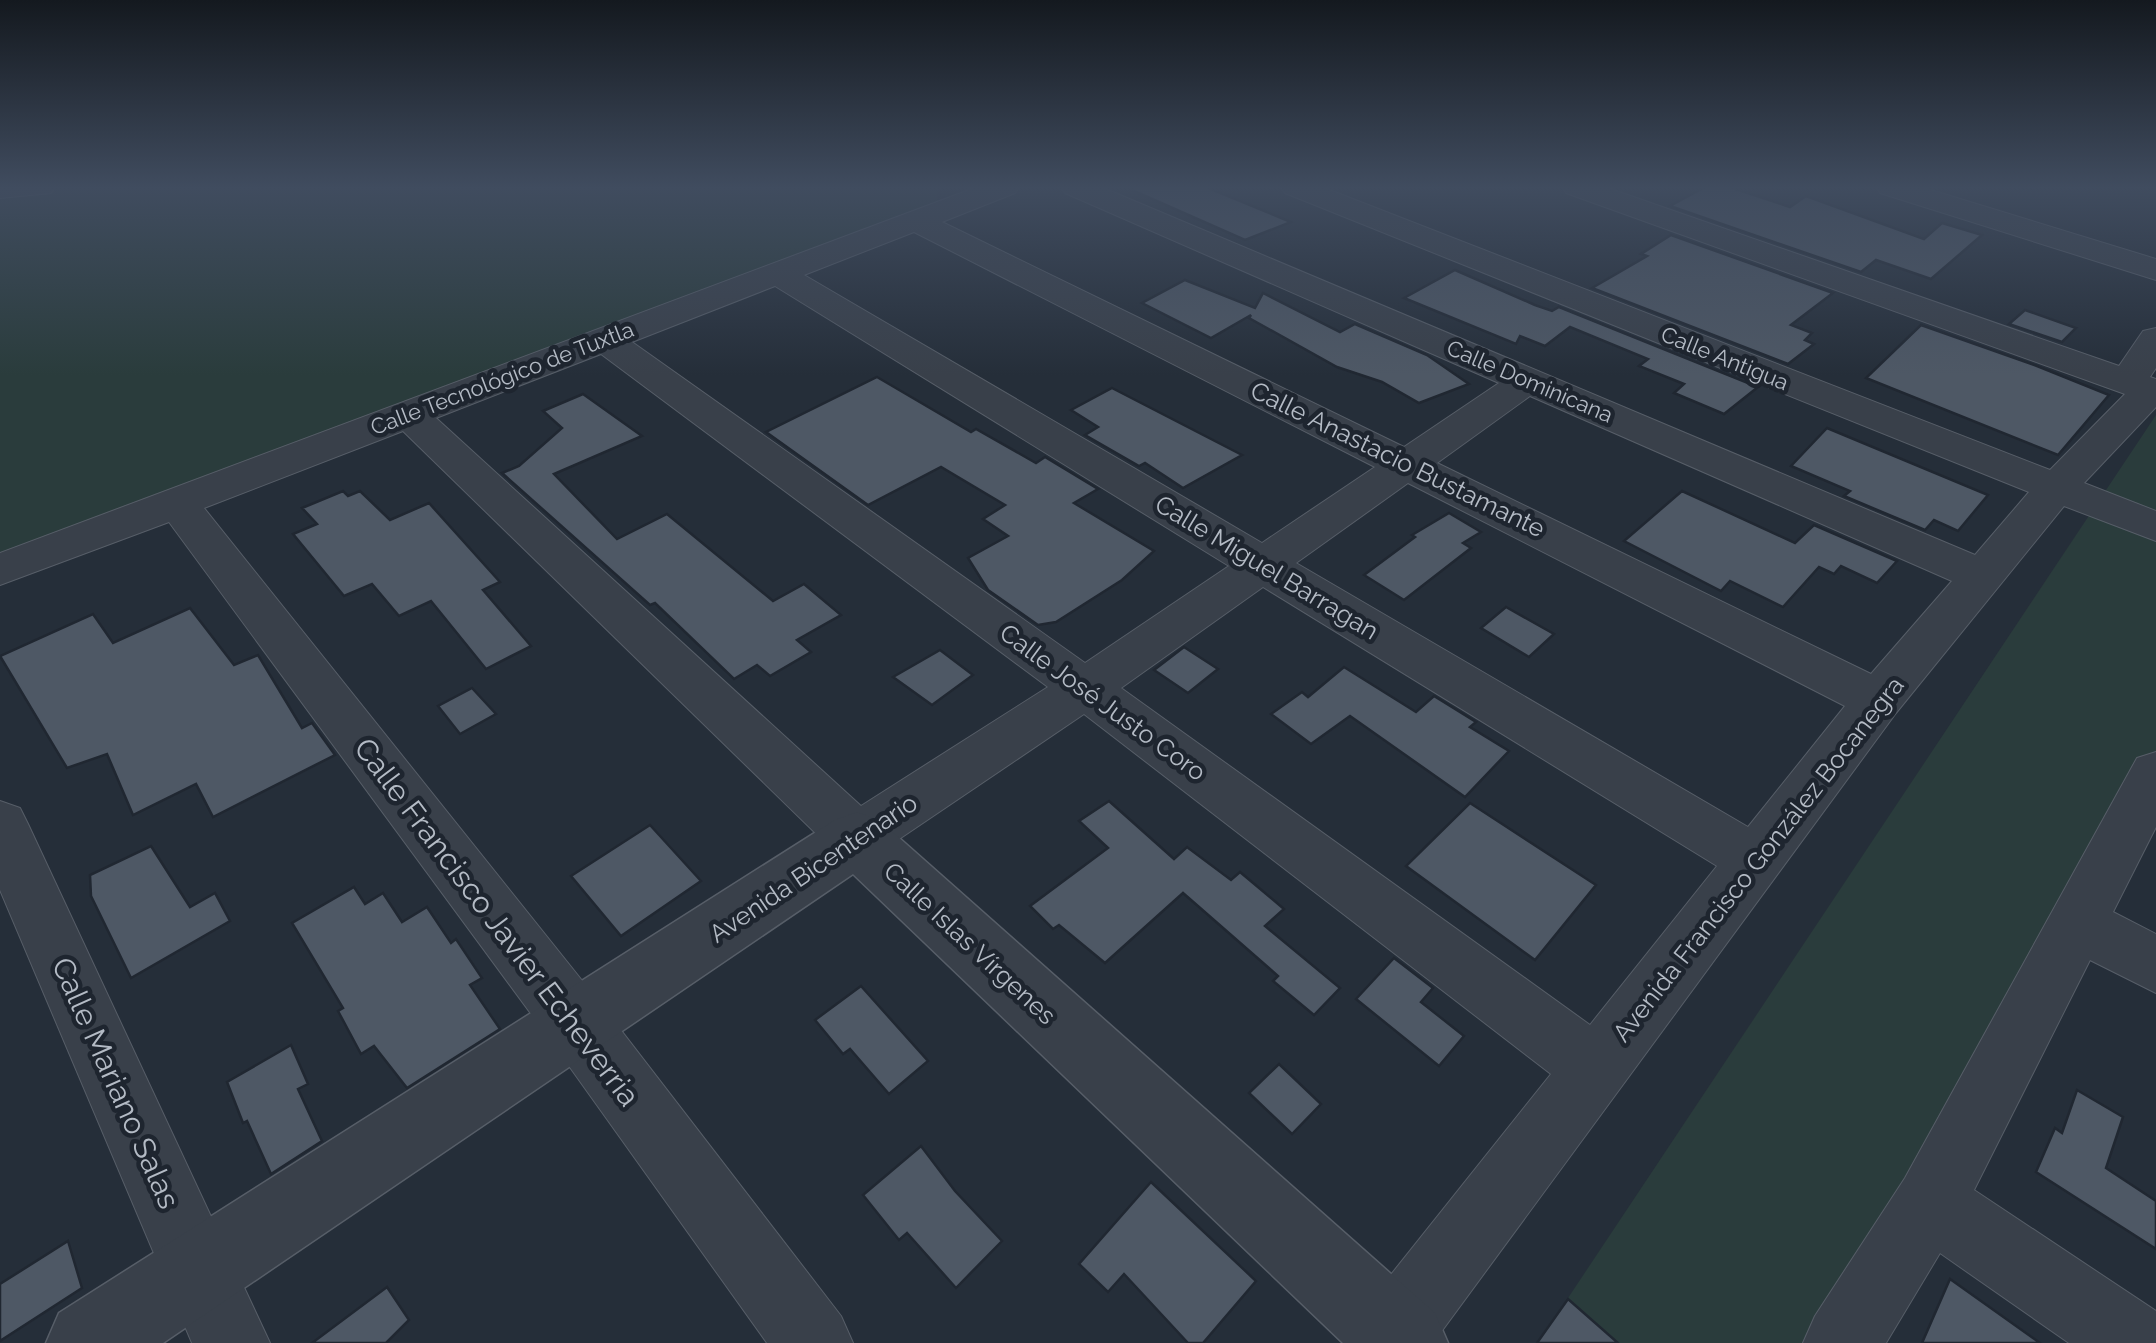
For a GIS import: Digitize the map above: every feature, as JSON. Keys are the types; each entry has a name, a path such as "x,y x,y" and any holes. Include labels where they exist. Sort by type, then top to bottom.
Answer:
{"street":[{"name":"Calle Tecnológico de Tuxtla","path":"0,570 839,250"},
{"name":"Calle Anastacio Bustamante","path":"974,250 1878,700"},
{"name":"Calle Dominicana","path":"1223,250 1983,576"},
{"name":"Calle Antigua","path":"1454,250 2156,527"},
{"path":"1766,250 2148,376"},
{"path":"2091,250 2156,270"},
{"name":"Calle Miguel Barragan","path":"776,273 1756,862"},
{"name":"Calle José Justo Coro","path":"605,339 1085,688 1597,1069"},
{"name":"Avenida Francisco González Bocanegra","path":"1394,1339 1878,700 2148,376"},
{"name":"Avenida Bicentenario","path":"90,1343 1085,688 1528,380"},
{"name":"Calle Islas Vírgenes","path":"409,414 1394,1339"},
{"name":"Calle Francisco Javier Echeverria","path":"177,503 578,1024 814,1343"},
{"path":"1842,1343 1930,1202 2156,773"},
{"name":"Calle Mariano Salas","path":"0,824 231,1343"},
{"path":"2078,923 2156,965"},
{"path":"1930,1202 2136,1343"}],"shaded area":[{"path":"0,250 819,250 0,558"},
{"path":"2156,415 2156,768 1856,1343 1538,1343"}],"building":[{"path":"1648,250 1712,250 1833,293 1791,325 1812,333 1805,340 1814,344 1788,364 1592,288 1647,256 1641,254"},
{"path":"1796,250 1965,250 1931,279 1876,260 1861,272"},
{"path":"1455,270 1535,305 1552,311 1559,307 1758,387 1724,414 1674,393 1684,384 1639,366 1648,359 1570,327 1545,346 1520,336 1516,344 1404,298"},
{"path":"1185,280 1255,308 1263,293 1340,332 1355,324 1427,355 1469,384 1419,403 1382,382 1337,367 1249,318 1251,315 1211,338 1142,303"},
{"path":"2025,310 2076,328 2062,342 2009,324"},
{"path":"1921,325 2109,395 2058,455 1866,378"},
{"path":"877,377 971,432 976,429 1036,463 1045,457 1098,489 1074,503 1154,551 1122,580 1056,622 1038,625 988,590 968,558 1008,536 983,519 1005,505 941,467 868,505 766,432"},
{"path":"1112,388 1242,455 1183,488 1145,463 1139,466 1085,435 1098,427 1071,410"},
{"path":"583,394 642,436 554,474 617,539 667,514 773,601 804,584 841,615 797,640 811,652 770,676 757,665 734,679 655,603 650,605 502,473 519,466 562,428 543,411"},
{"path":"1827,428 1988,495 1958,531 1934,520 1925,530 1844,496 1850,491 1791,466"},
{"path":"343,491 348,496 360,491 390,520 429,503 500,582 483,590 531,646 486,669 431,601 399,616 372,584 344,596 293,534 317,524 302,508"},
{"path":"1682,491 1795,543 1814,525 1897,561 1877,583 1841,566 1834,574 1819,567 1783,607 1730,581 1721,591 1624,541"},
{"path":"1449,513 1481,532 1463,543 1471,548 1404,600 1364,575 1415,537 1412,535"},
{"path":"1506,607 1554,634 1529,657 1481,628"},
{"path":"190,608 234,665 258,655 302,728 312,723 335,755 213,817 196,784 133,815 107,754 67,768 0,656 93,614 113,643"},
{"path":"1184,647 1218,669 1188,693 1154,670"},
{"path":"940,650 973,675 932,705 893,677"},
{"path":"1344,667 1416,712 1434,696 1476,722 1470,727 1509,751 1465,797 1350,716 1311,744 1271,714 1302,692 1308,697"},
{"path":"472,688 496,714 460,734 438,706"},
{"path":"1109,801 1174,859 1187,847 1231,880 1240,872 1284,909 1265,926 1340,988 1314,1015 1273,981 1278,976 1183,893 1105,963 1059,925 1053,929 1030,906 1108,848 1079,821"},
{"path":"1470,803 1596,885 1535,960 1406,866"},
{"path":"650,825 701,881 621,936 571,876"},
{"path":"151,846 190,907 215,893 230,921 131,978 91,896 90,875"},
{"path":"354,887 365,904 383,893 402,922 427,907 451,943 456,939 482,978 470,985 500,1029 407,1088 374,1046 361,1054 338,1011 343,1008 292,923"},
{"path":"1394,958 1433,988 1421,1002 1464,1036 1439,1066 1356,999"},
{"path":"861,986 928,1061 889,1094 850,1049 843,1054 815,1020"},
{"path":"291,1045 308,1084 298,1089 322,1141 271,1174 247,1121 243,1123 227,1082"},
{"path":"1279,1064 1321,1104 1292,1134 1249,1093"},
{"path":"2077,1090 2123,1117 2106,1168 2156,1201 2156,1249 2036,1172 2055,1128 2062,1133"},
{"path":"921,1146 955,1191 1002,1241 956,1288 907,1233 899,1240 863,1195"},
{"path":"1151,1182 1256,1281 1203,1343 1188,1343 1124,1274 1108,1292 1079,1264"},
{"path":"68,1241 82,1288 0,1341 0,1284"},
{"path":"1950,1279 2040,1343 1922,1343"},
{"path":"387,1287 409,1320 386,1343 312,1343"},
{"path":"1568,1299 1618,1343 1537,1343"}]}
